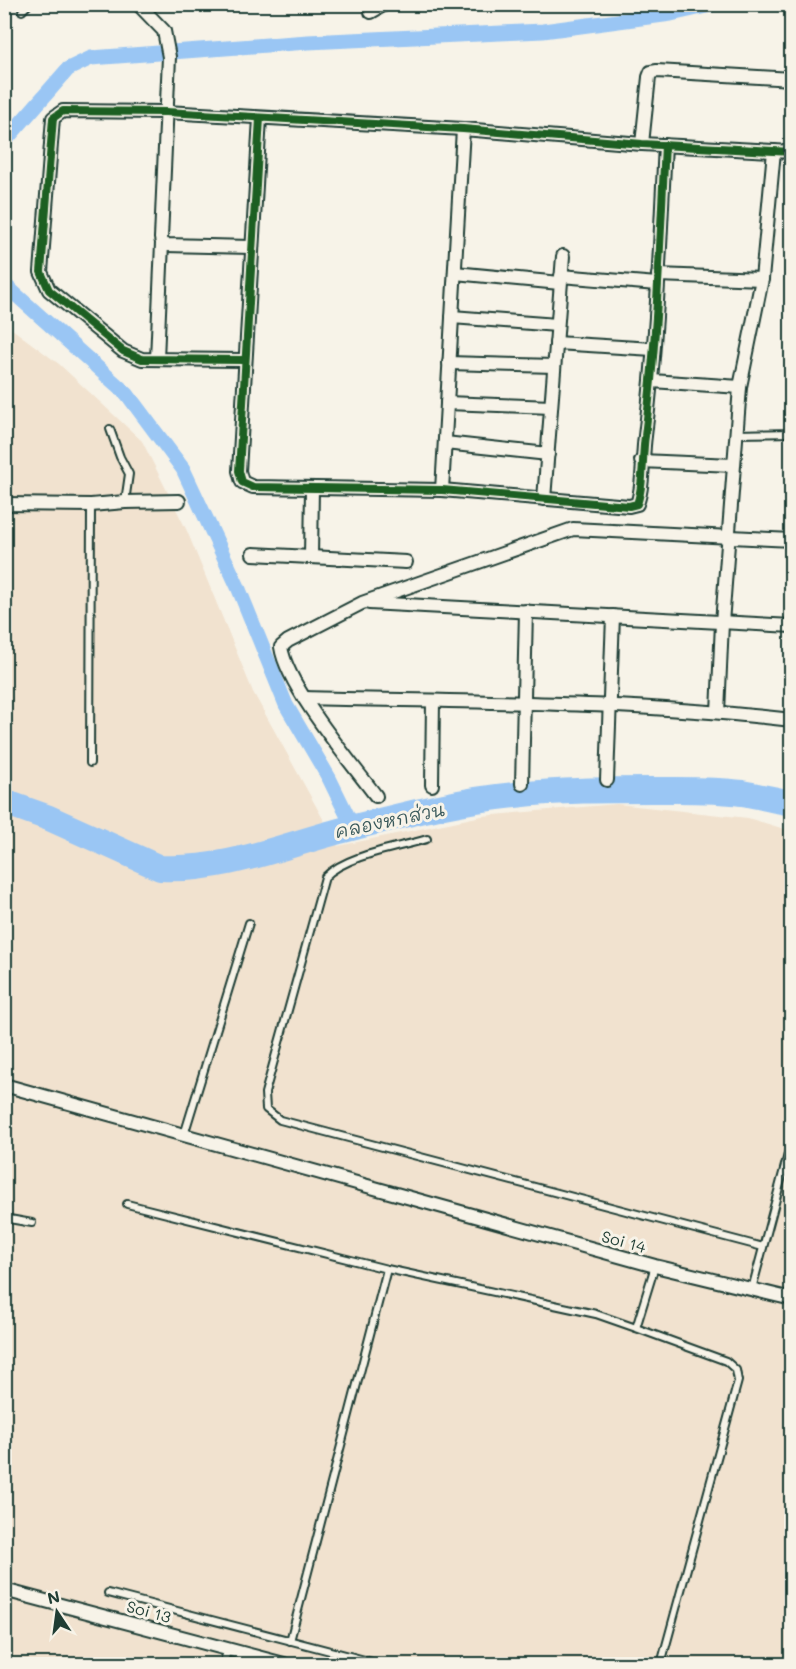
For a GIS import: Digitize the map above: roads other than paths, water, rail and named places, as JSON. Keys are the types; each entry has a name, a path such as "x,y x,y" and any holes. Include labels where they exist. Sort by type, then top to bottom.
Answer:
{"street":[{"path":"138,4 151,9 164,31 168,57 157,359"},
{"path":"371,12 385,4"},
{"path":"642,144 651,72 792,79"},
{"path":"244,360 142,359 123,351 49,290 41,272 53,118 63,111 166,112 463,129 642,144 792,152"},
{"path":"260,118 239,471 242,482 253,487 442,490 629,506 636,504 639,496 641,461 652,381 665,145"},
{"path":"442,490 463,129"},
{"path":"718,712 735,434 740,387 762,279 774,151"},
{"path":"162,243 166,245 251,247"},
{"path":"544,499 562,256"},
{"path":"454,273 561,279 762,279"},
{"path":"452,317 557,325"},
{"path":"556,343 653,349"},
{"path":"449,363 554,366"},
{"path":"652,381 740,387"},
{"path":"447,402 551,407"},
{"path":"445,443 548,454"},
{"path":"641,461 733,465"},
{"path":"311,557 312,488"},
{"path":"4,504 91,505 179,501"},
{"path":"376,796 304,698 282,657 281,647 288,641 362,603 573,529 792,540"},
{"path":"253,554 406,562"},
{"path":"362,603 792,626"},
{"path":"522,784 526,611"},
{"path":"607,780 613,616"},
{"path":"304,698 610,707 718,712 792,720"},
{"path":"432,785 433,701"},
{"name":"Soi 14","path":"4,1084 448,1210 655,1266 792,1299"},
{"name":"Soi 13","path":"4,1590 284,1665"}],"lane":[{"path":"22,11 29,4"},
{"path":"110,429 129,474 125,502"},
{"path":"735,434 792,433"},
{"path":"90,764 91,505"},
{"path":"427,839 346,862 333,869 325,877 265,1093 266,1109 280,1120 763,1246"},
{"path":"184,1135 249,923"},
{"path":"752,1289 792,1138"},
{"path":"127,1204 387,1269 596,1314 726,1361 736,1370 738,1381 661,1665"},
{"path":"4,1218 32,1223"},
{"path":"636,1328 655,1266"},
{"path":"290,1641 387,1269"},
{"path":"108,1593 380,1665"},
{"path":"223,1665 228,1649"}],"waterway":[{"path":"4,142 68,69 91,58 308,42 543,31 671,14 715,4"},
{"path":"4,284 127,394 183,469 238,587 286,705 329,778 353,827"},
{"name":"คลองหกส่วน","path":"4,802 49,818 160,868 185,868 234,861 414,812 515,795 583,791 709,790 742,793 792,803"}]}
